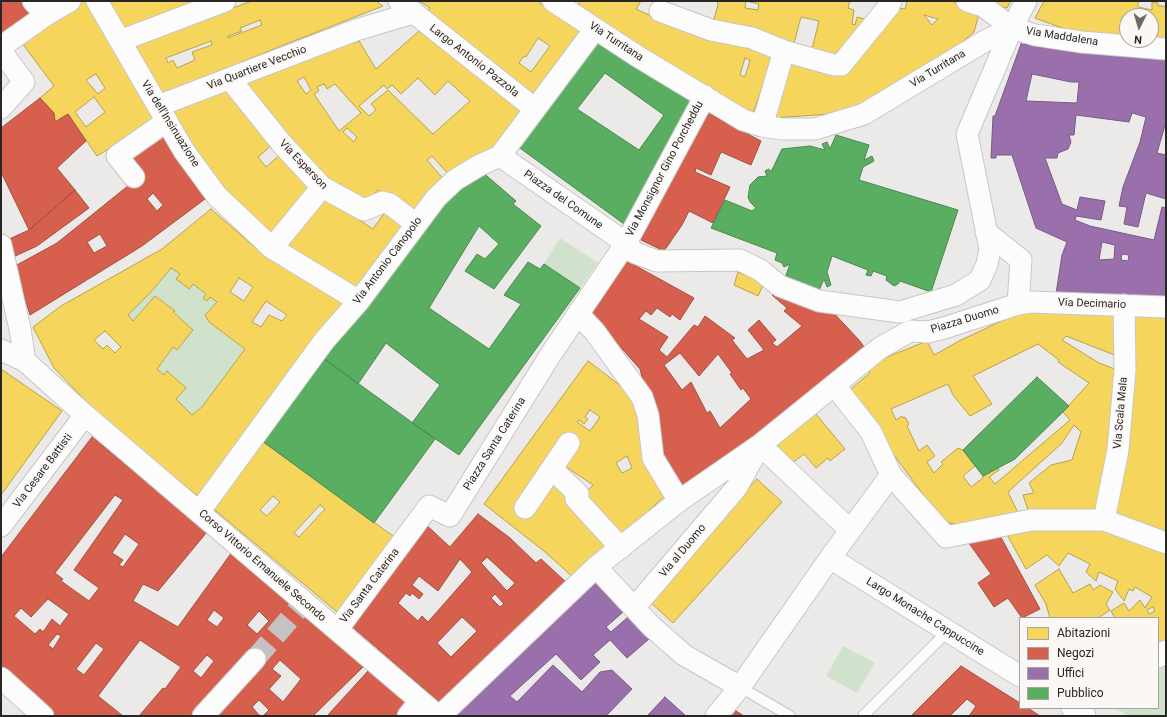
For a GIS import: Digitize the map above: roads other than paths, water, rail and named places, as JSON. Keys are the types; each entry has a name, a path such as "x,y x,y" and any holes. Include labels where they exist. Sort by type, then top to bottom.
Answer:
{"street":[{"path":"1,47 39,8 70,1"},
{"name":"Via dell'Insinuazione","path":"97,1 184,151 217,196 272,248 359,301"},
{"path":"120,41 225,1"},
{"path":"660,11 711,30 752,38 784,51 834,65 841,65 889,6 891,1"},
{"name":"Via Maddalena","path":"967,1 983,6 1012,28 1035,35 1081,42 1166,49"},
{"path":"910,331 900,312 956,296 980,280 987,264 990,249 967,134 1012,28 1026,1"},
{"name":"Via Turritana","path":"564,4 595,29 636,56 743,120 762,126 782,129 815,129 864,114 985,41 1012,28"},
{"name":"Largo Antonio Pazzola","path":"356,30 406,7 535,109"},
{"name":"Via Antonio Canopolo","path":"199,512 324,341 359,301 436,198 455,180 480,165 500,156 595,29"},
{"name":"Via Quartiere Vecchio","path":"134,177 117,156 162,113 230,79 356,30"},
{"path":"1,51 24,82 1,108"},
{"path":"762,126 784,51"},
{"name":"Via Esperson","path":"230,79 282,144 322,187 364,210 383,202 390,204 416,224"},
{"name":"Via Monsignor Gino Porcheddu","path":"626,243 704,96"},
{"name":"Piazza del Comune","path":"500,156 626,243 635,253 657,261 740,260 760,270 780,286 819,300 900,312"},
{"path":"272,248 322,187"},
{"path":"986,232 1021,260 1018,304"},
{"path":"626,243 579,315 595,332 642,397 648,415 653,458 679,501"},
{"path":"1,246 20,329 25,361"},
{"name":"Via Decimario","path":"1018,304 1031,302 1166,307"},
{"name":"Piazza Duomo","path":"910,331 928,332 1018,304"},
{"name":"Via Scala Mala","path":"1104,520 1118,450 1125,364 1124,305"},
{"name":"Piazza Santa Caterina","path":"403,543 429,506 450,516 551,354 579,315"},
{"name":"Via al Duomo","path":"439,716 596,567 679,501 760,445 880,348 910,331"},
{"name":"Corso Vittorio Emanuele Secondo","path":"1,350 25,361 85,415 199,512 302,605 337,630 414,709 439,716"},
{"path":"834,385 871,432 891,475 946,537 1030,520 1104,520 1166,543"},
{"name":"Via Cesare Battisti","path":"1,526 85,415"},
{"path":"525,508 569,443"},
{"path":"760,445 816,500 850,530"},
{"name":"Via al Duomo","path":"634,608 737,487 760,445"},
{"path":"552,469 578,494 576,500 621,548"},
{"path":"716,716 740,686 850,530 891,475"},
{"name":"Via Santa Caterina","path":"337,630 403,543"},
{"name":"Largo Monache Cappuccine","path":"830,558 1019,675"},
{"path":"596,567 651,626 684,655 740,686"},
{"path":"203,716 255,659"},
{"path":"1,678 43,716"},
{"path":"1074,709 1085,716"}],"lane":[{"path":"866,714 948,631"},
{"path":"740,686 790,716"}],"tunnel":[{"path":"255,659 299,608"}]}
